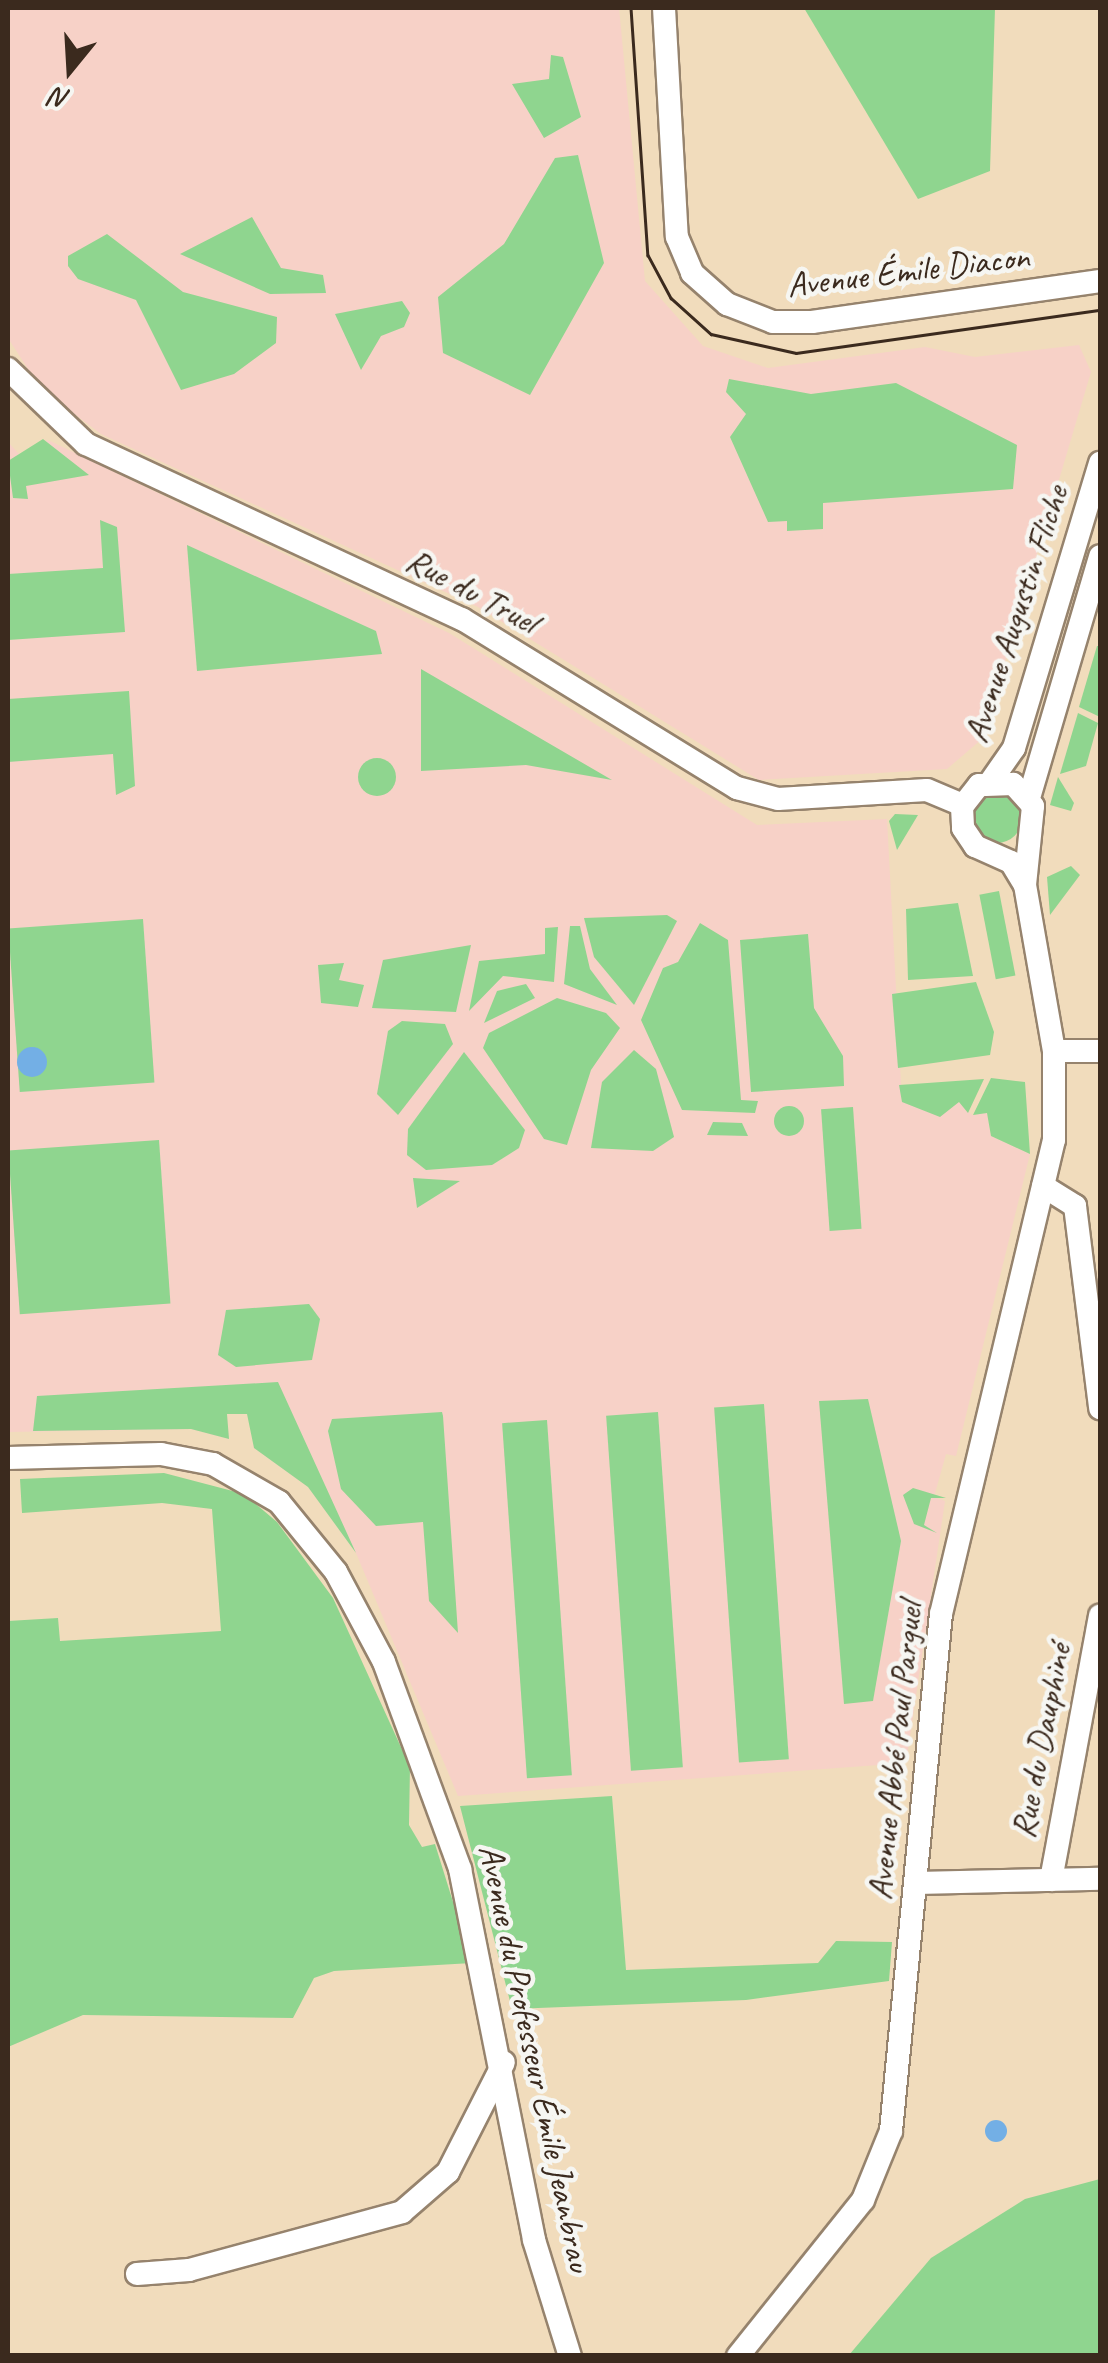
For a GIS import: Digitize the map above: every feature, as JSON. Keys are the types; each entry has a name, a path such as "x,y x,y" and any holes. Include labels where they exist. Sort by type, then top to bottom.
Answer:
{"street":[{"name":"Avenue Émile Diacon","path":"664,8 677,237 692,273 727,304 773,322 812,322 1100,281"},
{"name":"Rue du Truel","path":"8,369 86,444 462,619 738,788 778,798 985,783"},
{"name":"Avenue Augustin Fliche","path":"985,783 1014,748 1100,463"},
{"name":"Avenue Augustin Fliche","path":"1029,798 1100,556"},
{"path":"999,854 1026,841 1029,798 985,783 963,805 968,838 999,854 1024,885"},
{"name":"Rue du Truel","path":"928,790 963,805"},
{"name":"Avenue Abbé Paul Parguel","path":"738,2356 876,2176 891,2131 941,1614 1058,1115 1054,1051 1024,885 1026,841"},
{"path":"1054,1051 1100,1051"},
{"path":"1043,1186 1071,1199 1077,1214 1096,1333 1100,1408"},
{"path":"1077,1214 1100,1220"},
{"name":"Avenue du Professeur Émile Jeanbrau","path":"8,1458 194,1459 261,1487 308,1532 355,1603 422,1756 471,1908 504,2062 534,2240 570,2356"},
{"name":"Rue du Dauphiné","path":"1051,1880 1090,1733 1100,1616"},
{"path":"917,1883 1100,1879"},
{"path":"137,2274 190,2270 402,2212 448,2172 504,2062"}],"shaded area":[{"path":"8,8 619,8 645,281 703,346 768,368 925,347 975,357 1079,345 1091,372 982,739 947,769 759,780 478,607 101,434 41,389 8,338"},
{"path":"48,440 449,633 757,825 887,819 902,1102 959,1102 972,1115 987,1113 991,1136 1030,1154 956,1456 946,1454 934,1497 945,1501 906,1763 458,1796 356,1553 308,1487 254,1448 249,1412 227,1414 229,1439 191,1429 8,1432 8,442 20,455"}],"green space":[{"path":"804,8 995,8 990,171 918,199"},
{"path":"551,55 563,57 581,117 544,138 512,84 549,79"},
{"path":"578,155 604,263 530,395 443,353 438,297 504,244 555,158"},
{"path":"252,217 281,268 323,275 326,293 270,294 180,254"},
{"path":"107,234 183,292 277,317 276,343 234,374 181,390 136,300 78,279 68,266 68,256"},
{"path":"402,301 410,313 404,327 381,336 361,370 335,314"},
{"path":"729,379 811,394 896,383 1017,445 1013,489 823,503 823,529 787,531 787,521 768,522 730,437 746,414 726,392"},
{"path":"43,439 89,475 26,486 28,499 13,498 8,461"},
{"path":"100,520 117,527 125,632 8,640 8,574 103,568"},
{"path":"187,545 376,631 382,654 197,671"},
{"path":"1100,646 1100,717 1079,707"},
{"path":"421,669 612,780 526,765 421,771"},
{"path":"129,691 135,786 116,795 113,754 8,762 8,699"},
{"path":"1078,713 1098,723 1086,766 1060,774"},
{"path":"377,758 390,764 396,777 390,790 377,796 364,790 358,777 364,764"},
{"path":"1058,777 1074,803 1071,811 1050,805"},
{"path":"997,793 1015,800 1022,818 1015,836 997,843 979,836 972,818 979,800"},
{"path":"895,814 918,815 897,850 889,821"},
{"path":"1071,866 1080,875 1050,915 1047,877"},
{"path":"999,891 1015,975 996,979 979,895"},
{"path":"958,903 973,976 908,980 906,909"},
{"path":"667,915 677,921 634,1005 594,957 584,918"},
{"path":"143,919 154,1083 20,1092 8,928"},
{"path":"700,923 728,940 741,1100 758,1101 755,1113 682,1110 641,1020 663,968 678,962"},
{"path":"570,926 580,926 590,969 617,1005 564,984"},
{"path":"558,927 554,982 503,976 469,1011 479,961 545,954 545,928"},
{"path":"808,934 814,1008 843,1056 844,1086 751,1092 740,940"},
{"path":"471,945 456,1012 372,1008 383,960"},
{"path":"344,963 339,980 364,985 358,1007 321,1003 318,965"},
{"path":"976,982 994,1032 990,1055 898,1068 892,994"},
{"path":"526,984 535,998 484,1023 497,991"},
{"path":"557,998 606,1013 620,1028 591,1070 567,1145 544,1139 483,1048 489,1033"},
{"path":"402,1021 445,1024 453,1044 398,1115 377,1094 388,1031"},
{"path":"634,1050 656,1069 674,1137 653,1151 591,1148 602,1082"},
{"path":"464,1052 525,1130 519,1148 492,1165 426,1170 407,1155 408,1129"},
{"path":"991,1078 1025,1082 1030,1154 991,1136 987,1113 973,1115"},
{"path":"984,1079 968,1113 959,1102 940,1117 902,1102 899,1085"},
{"path":"789,1106 800,1110 804,1121 800,1132 789,1136 778,1132 774,1121 778,1110"},
{"path":"853,1107 862,1229 830,1231 821,1109"},
{"path":"713,1122 742,1123 748,1136 707,1135"},
{"path":"159,1140 170,1304 20,1314 8,1151"},
{"path":"413,1178 460,1181 417,1208"},
{"path":"309,1304 320,1319 312,1360 236,1367 218,1355 226,1310"},
{"path":"278,1382 356,1553 308,1487 254,1448 247,1414 227,1414 229,1439 191,1429 33,1431 37,1396"},
{"path":"868,1399 901,1541 873,1701 844,1704 819,1401"},
{"path":"764,1404 789,1759 739,1763 714,1407"},
{"path":"442,1412 458,1633 429,1601 423,1522 376,1526 341,1489 328,1431 332,1419"},
{"path":"658,1412 683,1767 631,1771 606,1416"},
{"path":"547,1420 572,1775 527,1778 502,1423"},
{"path":"164,1473 244,1494 277,1522 333,1598 410,1767 409,1825 422,1847 435,1844 472,1963 334,1971 314,1978 293,2018 83,2015 8,2047 8,1621 58,1618 60,1641 221,1631 212,1509 162,1503 22,1513 20,1479"},
{"path":"913,1488 946,1498 931,1498 924,1525 937,1533 914,1524 903,1495"},
{"path":"612,1796 626,1970 818,1963 836,1941 892,1942 889,1981 746,2000 512,2009 460,1806"},
{"path":"1100,2179 1100,2355 849,2355 931,2258 1025,2199"}],"water":[{"path":"32,1047 43,1051 47,1062 43,1073 32,1077 21,1073 17,1062 21,1051"},
{"path":"996,2120 1004,2123 1004,2139 996,2142 988,2139 985,2131 988,2123"}],"tram line":[{"path":"631,8 648,255 671,298 711,334 796,353 1100,310"}]}
